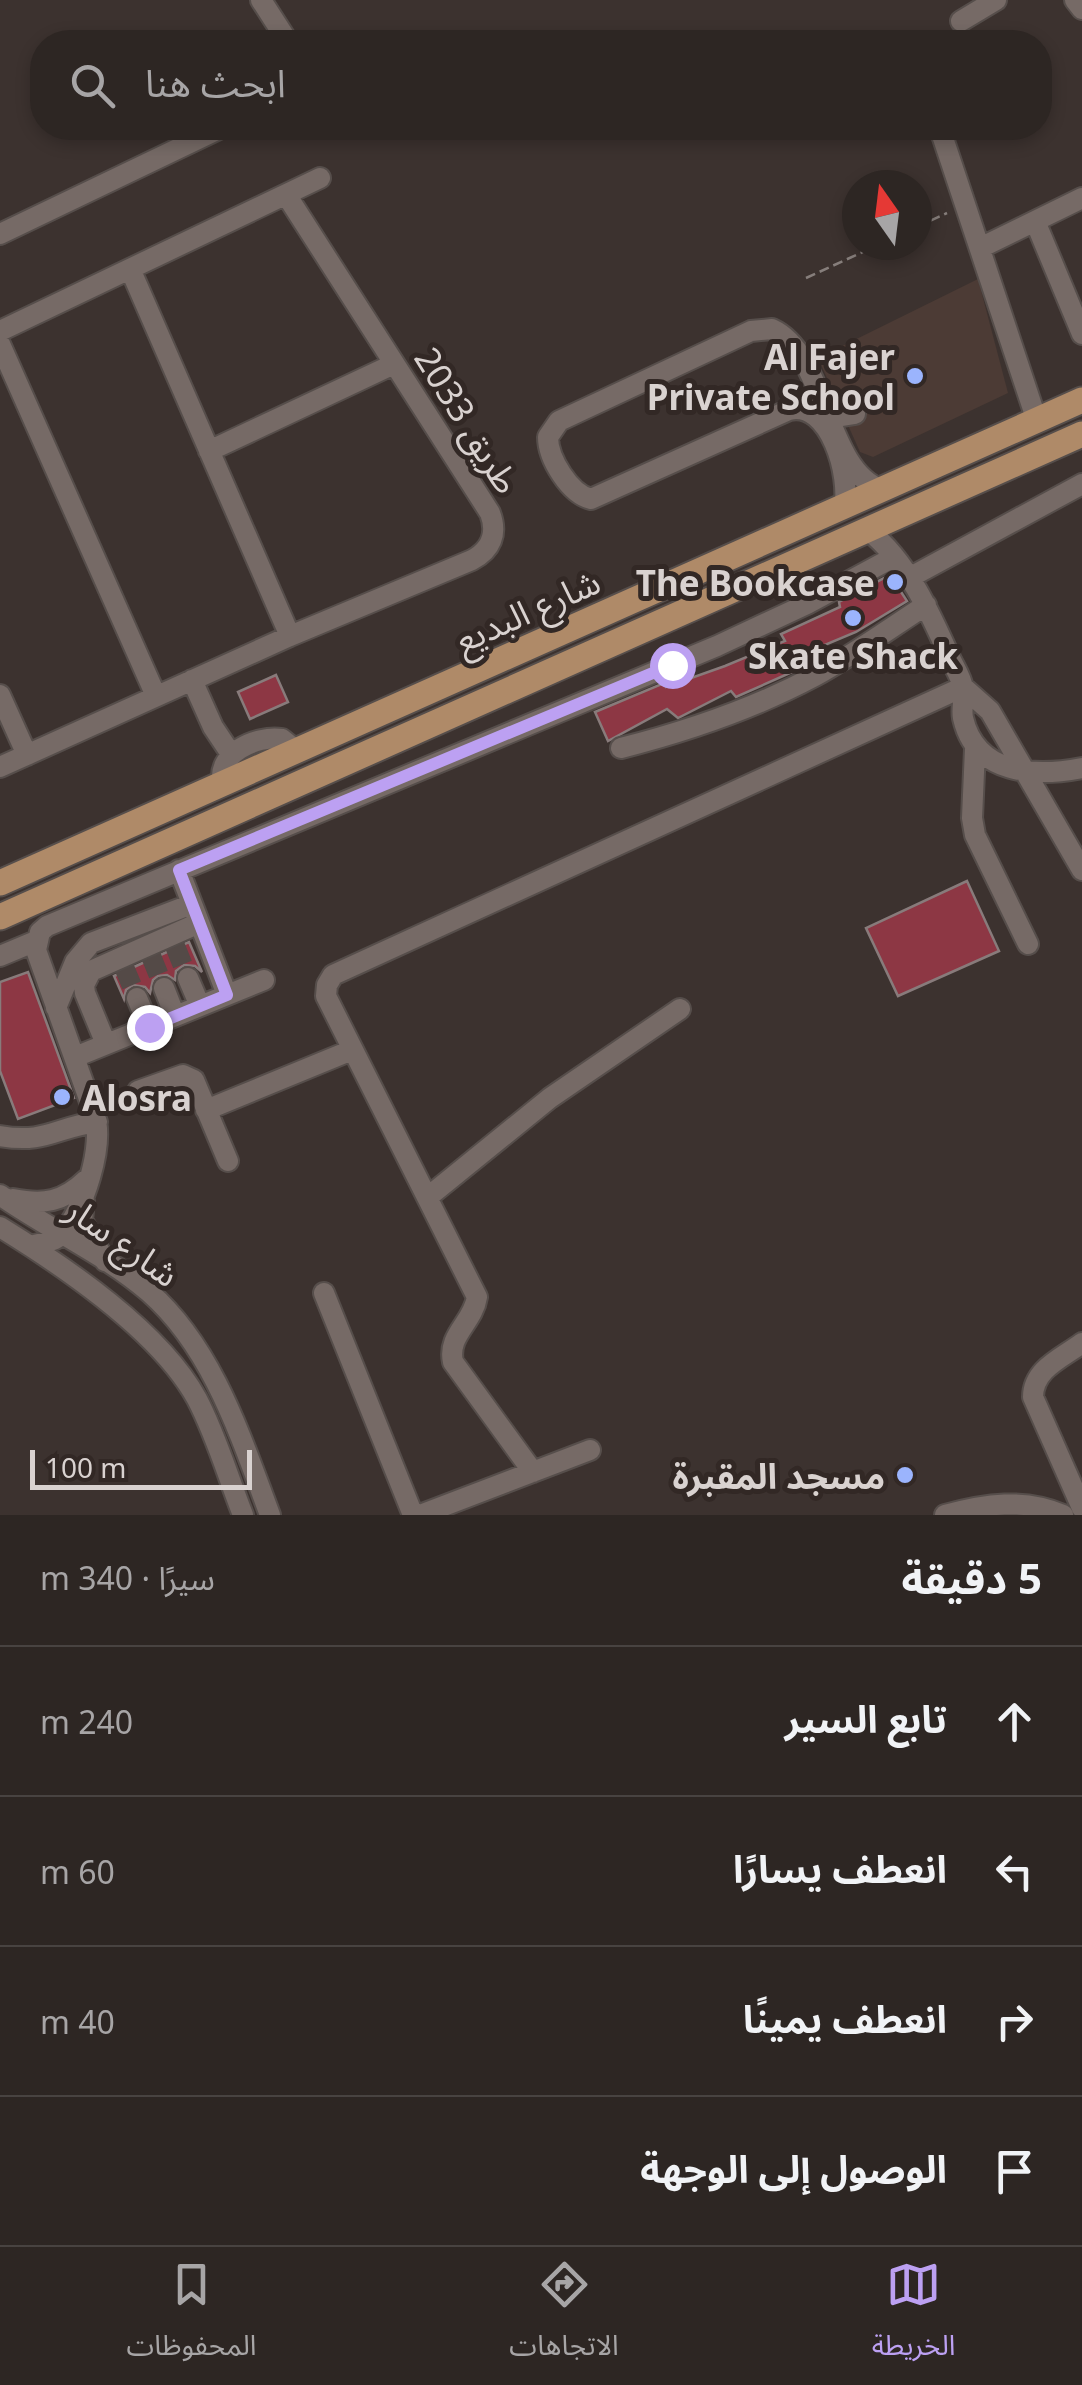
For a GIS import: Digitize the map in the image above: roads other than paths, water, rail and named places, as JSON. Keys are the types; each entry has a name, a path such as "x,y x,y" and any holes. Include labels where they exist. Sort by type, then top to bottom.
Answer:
{"main road":[{"name":"شارع البديع","path":"0,883 1082,400"},
{"name":"شارع البديع","path":"0,917 1082,434"}],"street":[{"path":"261,0 280,30"},
{"path":"961,21 996,0"},
{"path":"1075,0 1082,8"},
{"path":"0,234 196,140"},
{"path":"943,140 1033,422"},
{"path":"0,330 320,178"},
{"name":"طريق 2033","path":"0,767 290,636 480,556 492,541 490,514 287,196"},
{"path":"980,248 1082,198"},
{"path":"1036,221 1082,334"},
{"path":"131,271 290,636"},
{"path":"810,377 789,410 598,498 586,498 575,492 547,443 550,430 558,421 758,329 772,329 785,336 810,377 854,470 866,483 883,490"},
{"path":"0,344 156,696"},
{"path":"209,451 394,364"},
{"path":"789,410 809,410 822,422 845,473 844,508"},
{"path":"830,418 855,414"},
{"path":"908,578 1082,484"},
{"path":"869,531 894,557 926,606 963,687 990,711 1082,870"},
{"path":"31,1246 60,1236 98,1151 97,1122 38,958 36,941 40,932 55,922 732,639 894,557"},
{"path":"620,748 705,724 770,698 817,674 926,606"},
{"path":"192,680 213,728 232,754"},
{"path":"963,687 962,714 983,755 972,818 975,834 1028,944"},
{"path":"533,1472 452,1362 453,1340 475,1310 477,1297 326,996 327,984 332,975 963,687"},
{"path":"0,695 27,755"},
{"path":"223,784 222,768 232,754 270,738 282,739 297,751"},
{"path":"983,755 1024,772 1056,773 1082,768"},
{"path":"179,870 227,995"},
{"path":"106,1044 84,985 91,970 173,940 195,913"},
{"path":"56,1008 75,962 91,942 195,913"},
{"path":"0,956 36,941"},
{"path":"188,978 200,1006"},
{"path":"75,1057 264,980"},
{"path":"164,988 175,1016"},
{"path":"137,998 149,1027"},
{"path":"428,1197 487,1145 680,1009"},
{"path":"206,1110 352,1050"},
{"path":"138,1091 189,1076 228,1162"},
{"path":"0,1136 40,1139 97,1122"},
{"path":"2,1196 34,1203 55,1201 74,1192 90,1175"},
{"path":"90,1175 82,1220 106,1263"},
{"name":"شارع سار","path":"2,1196 150,1293 176,1321 210,1372 270,1515"},
{"name":"شارع سار","path":"0,1226 99,1296 170,1360 198,1400 243,1515"},
{"path":"324,1293 416,1515 590,1450"},
{"path":"1082,1343 1038,1376 1033,1397 1082,1508"},
{"path":"945,1515 1000,1503 1047,1508 1063,1515"}],"tunnel":[{"path":"175,946 188,978"},
{"path":"151,956 164,988"},
{"path":"124,967 137,998"}],"place":[{"name":"Al Fajer Private School","path":"915,376"},
{"name":"The Bookcase","path":"895,582"},
{"name":"Skate Shack","path":"853,618"},
{"name":"Alosra","path":"62,1097"},
{"name":"مسجد المقبرة","path":"905,1475"}]}
